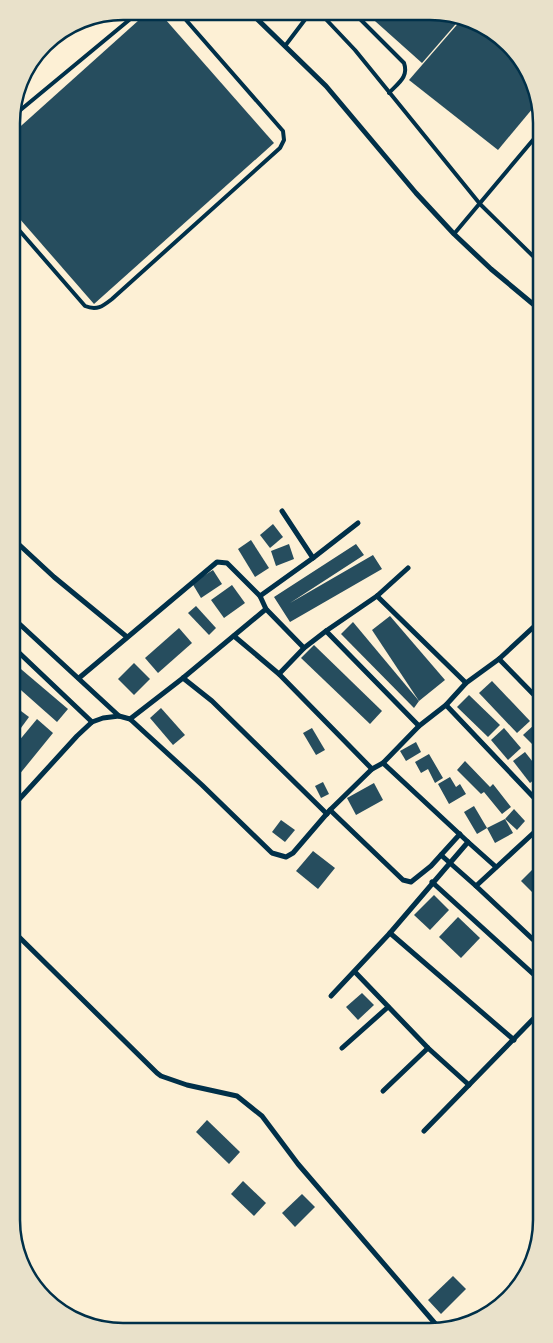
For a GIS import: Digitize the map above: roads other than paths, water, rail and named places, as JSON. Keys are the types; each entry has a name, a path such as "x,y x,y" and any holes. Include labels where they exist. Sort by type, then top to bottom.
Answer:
{"street":[{"path":"258,20 326,86 416,193 454,234 491,269 533,303"},
{"path":"282,511 313,558"},
{"path":"260,596 358,523"},
{"path":"20,545 54,577 126,637"},
{"path":"79,678 217,562 226,563 260,596 266,609 304,648"},
{"path":"279,674 304,648 377,596 408,568"},
{"path":"377,596 466,683"},
{"path":"130,719 266,609"},
{"path":"20,624 119,716"},
{"path":"20,798 92,722 103,718 119,716 130,719 272,853 286,857 293,853 328,812 372,769 382,763 419,726 446,705 466,683 499,659 533,627"},
{"path":"326,631 419,726"},
{"path":"234,636 279,674 372,769"},
{"path":"20,654 92,722"},
{"path":"499,659 533,694"},
{"path":"183,678 212,701 328,812 403,880 411,882 431,866 460,834"},
{"path":"446,705 533,797"},
{"path":"382,763 496,867"},
{"path":"476,886 533,834"},
{"path":"331,996 390,933 468,842"},
{"path":"441,855 533,939"},
{"path":"432,882 533,974"},
{"path":"390,933 514,1040"},
{"path":"20,938 156,1073 167,1079 187,1085 238,1096 262,1116 298,1164 434,1323"},
{"path":"355,972 428,1048 469,1085"},
{"path":"342,1048 388,1008"},
{"path":"424,1131 533,1020"},
{"path":"383,1090 428,1048"}],"lane":[{"path":"21,110 129,20"},
{"path":"20,231 85,306 93,309 103,306 280,148 284,140 284,131 185,20"},
{"path":"285,46 304,20"},
{"path":"327,20 355,50 480,204 533,257"},
{"path":"361,20 404,63 405,75 389,92"},
{"path":"454,234 533,140"}]}
